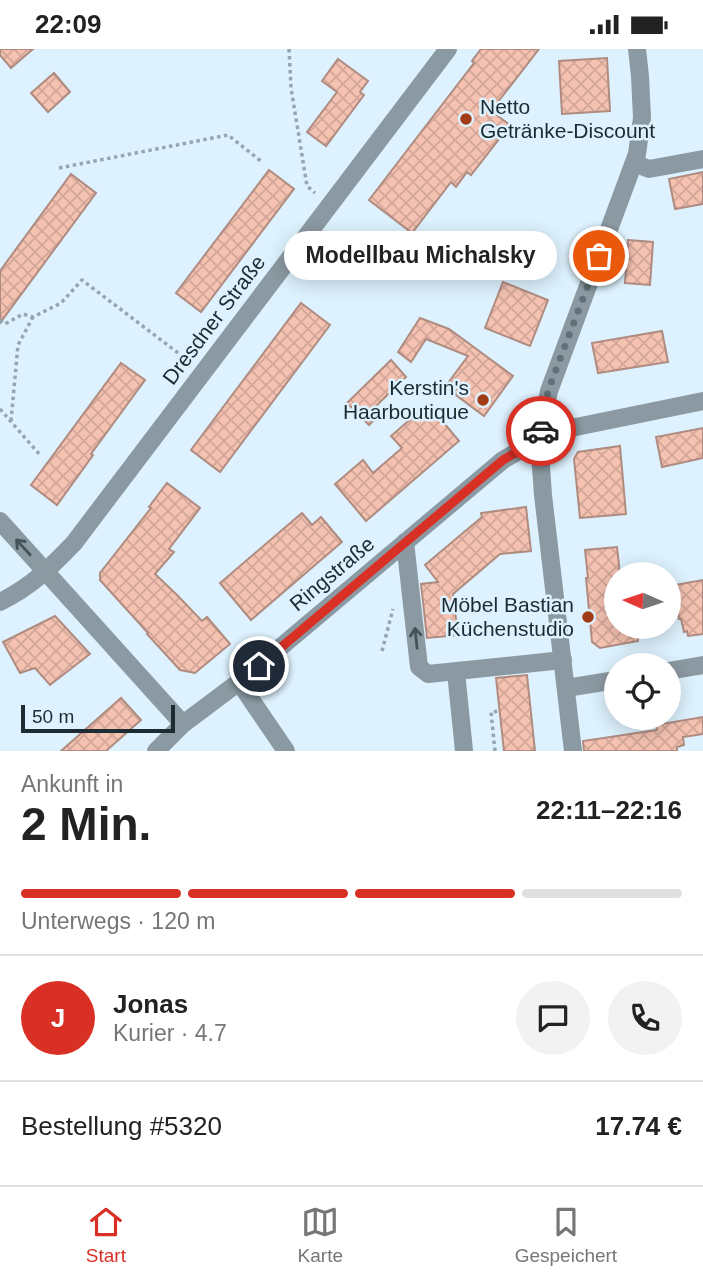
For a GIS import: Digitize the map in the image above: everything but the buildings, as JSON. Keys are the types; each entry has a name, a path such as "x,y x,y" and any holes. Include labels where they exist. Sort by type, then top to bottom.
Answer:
{"street":[{"name":"Dresdner Straße","path":"0,601 18,593 47,572 74,543 448,49"},
{"path":"573,751 539,439 548,391 637,154 642,118 637,49"},
{"path":"634,163 649,169 703,159"},
{"name":"Ringstraße","path":"156,751 183,724 239,682 503,460 539,439 571,428 703,401"},
{"path":"0,521 183,724"},
{"path":"405,542 419,667 428,674 563,660"},
{"path":"681,669 703,665"},
{"path":"456,672 464,751"},
{"path":"239,682 286,751"},
{"path":"566,688 604,682"}],"path":[{"path":"289,49 291,88 307,185 328,206"},
{"path":"60,168 228,135 262,162"},
{"path":"11,421 18,345 33,317 61,303 82,280 203,372"},
{"path":"0,320 5,324 23,314 33,317"},
{"path":"0,409 40,455"},
{"path":"495,751 491,712 500,711"}],"way so far":[{"path":"541,431 548,391 599,256"}],"place":[{"name":"Netto Getränke-Discount","path":"466,119"},
{"name":"Modellbau Michalsky","path":"599,256"},
{"name":"Kerstin's Haarboutique","path":"483,400"},
{"name":"Möbel Bastian Küchenstudio","path":"588,617"}],"route":[{"path":"259,666 503,460 539,439 541,431"}]}
